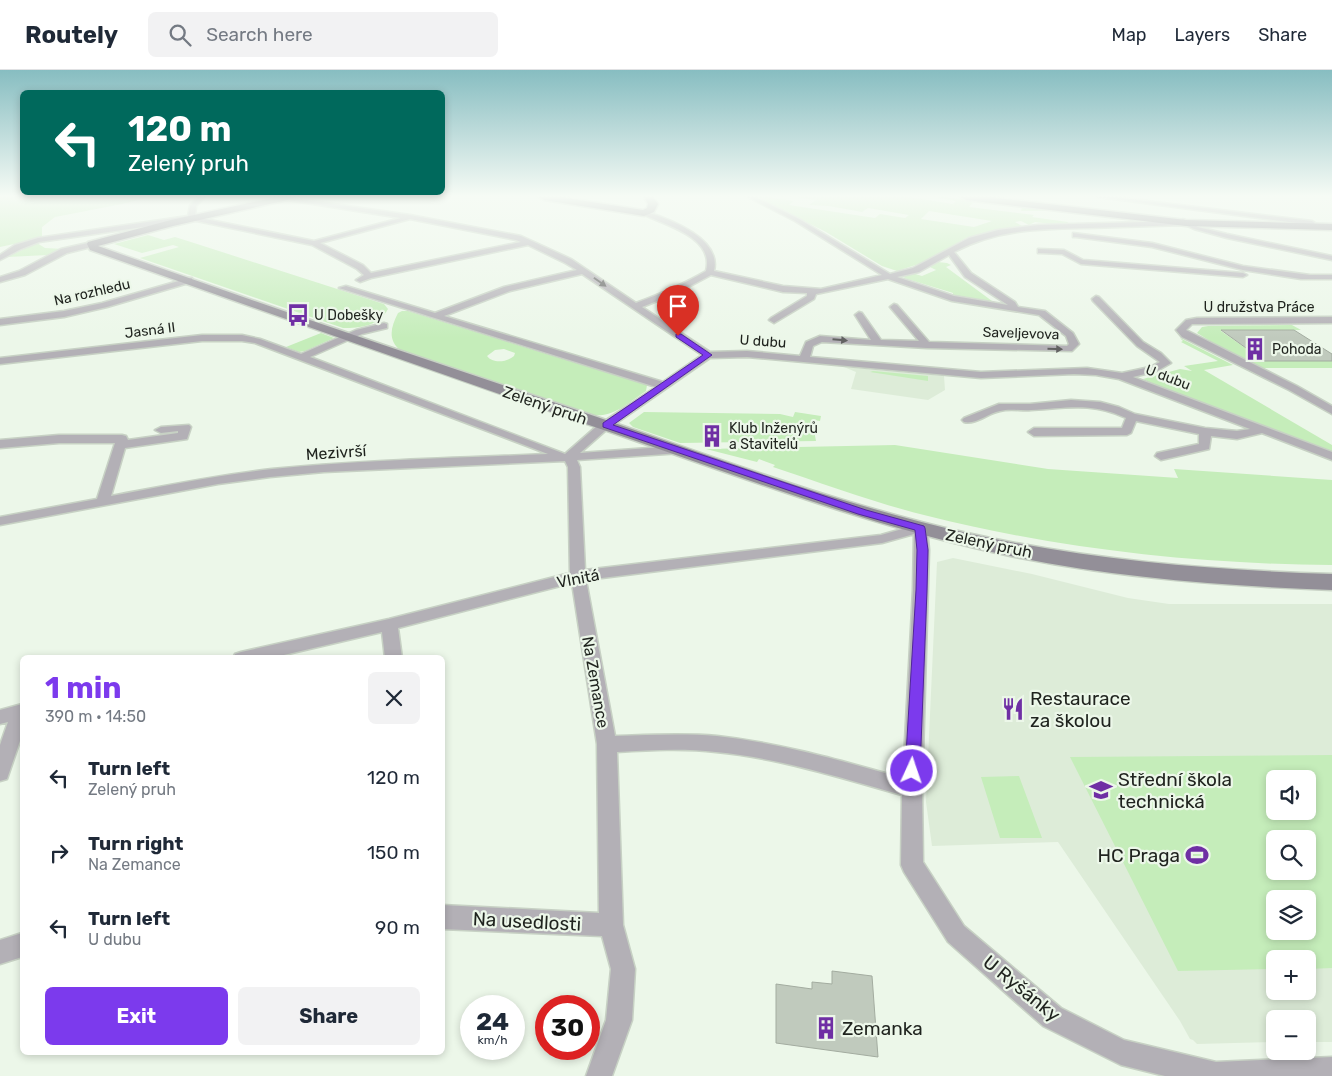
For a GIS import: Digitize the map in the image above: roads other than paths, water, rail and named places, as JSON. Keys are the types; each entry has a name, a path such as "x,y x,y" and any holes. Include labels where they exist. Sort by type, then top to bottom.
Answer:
{"street":[{"path":"0,258 27,244"},
{"path":"0,280 22,273 64,251 92,244"},
{"name":"Zelený pruh","path":"92,244 93,248 677,450 862,512 920,528 1011,548 1104,565 1207,577 1332,582"},
{"path":"316,244 360,267 369,276"},
{"path":"521,244 369,276 343,288 664,386"},
{"path":"534,244 585,271 708,355 606,425 580,445 569,457"},
{"path":"703,244 710,252 712,263 710,272"},
{"path":"836,244 890,277 952,298 1016,309"},
{"path":"635,306 680,289 710,272 783,289 812,292 839,290 916,270 966,244"},
{"path":"1144,244 1243,268 1310,277"},
{"path":"1265,244 1332,258"},
{"name":"U družstva Práce","path":"1041,251 1064,252 1082,262 1276,278 1332,277"},
{"name":"Saveljevova","path":"804,359 809,344 820,339 878,343 1069,349 1074,344 1070,335 1042,313 1016,309 1012,304 968,274 951,253"},
{"path":"434,316 507,289 585,271"},
{"name":"Na rozhledu","path":"0,322 64,314 104,305 188,280"},
{"path":"774,320 812,297 812,292"},
{"path":"1096,299 1140,344 1158,355 1166,363 1153,369 1122,376"},
{"path":"894,307 927,344"},
{"path":"859,315 878,343"},
{"name":"U družstva Práce","path":"1329,408 1186,335 1181,330 1189,322 1198,320 1332,320"},
{"path":"300,358 359,332 384,326"},
{"name":"Jasná II","path":"0,362 225,337 242,338 256,341 537,447 569,457"},
{"name":"U dubu","path":"708,355 730,353 981,375 1008,376 1061,371 1090,371 1122,376 1332,456"},
{"name":"U dubu","path":"968,420 999,407 1030,407 1072,403 1100,405 1115,409 1132,417 1205,432 1237,434 1264,430"},
{"path":"1034,432 1127,430 1132,417"},
{"path":"120,445 183,436 185,427 161,430"},
{"path":"1161,456 1205,446 1205,432"},
{"path":"0,444 59,439 122,439 102,503"},
{"name":"Mezivrší","path":"0,521 218,480 270,473 412,463 569,457 677,450"},
{"name":"Na Zemance","path":"569,457 574,466 578,576 607,744 612,925 623,969 619,1020 599,1076"},
{"name":"Vlnitá","path":"254,655 389,625 578,576 882,539 920,528"},
{"name":"U Ryšánky","path":"920,528 922,590 912,789 912,865 956,934 1052,1017 1121,1052 1216,1075 1332,1070"},
{"path":"389,625 394,655"},
{"path":"0,717 20,712"},
{"path":"0,773 20,717"},
{"path":"607,744 680,741 754,749 796,758 912,789"},
{"name":"Na usedlosti","path":"445,917 612,925"},
{"path":"0,952 20,946"}],"place":[{"name":"U Dobešky","path":"298,315"},
{"name":"Pohoda","path":"1255,349"},
{"name":"Klub Inženýrů a Stavitelů","path":"712,436"},
{"name":"Restaurace za školou","path":"1013,709"},
{"name":"Střední škola technická","path":"1101,790"},
{"name":"HC Praga","path":"1197,855"},
{"name":"Zemanka","path":"826,1028"}]}
